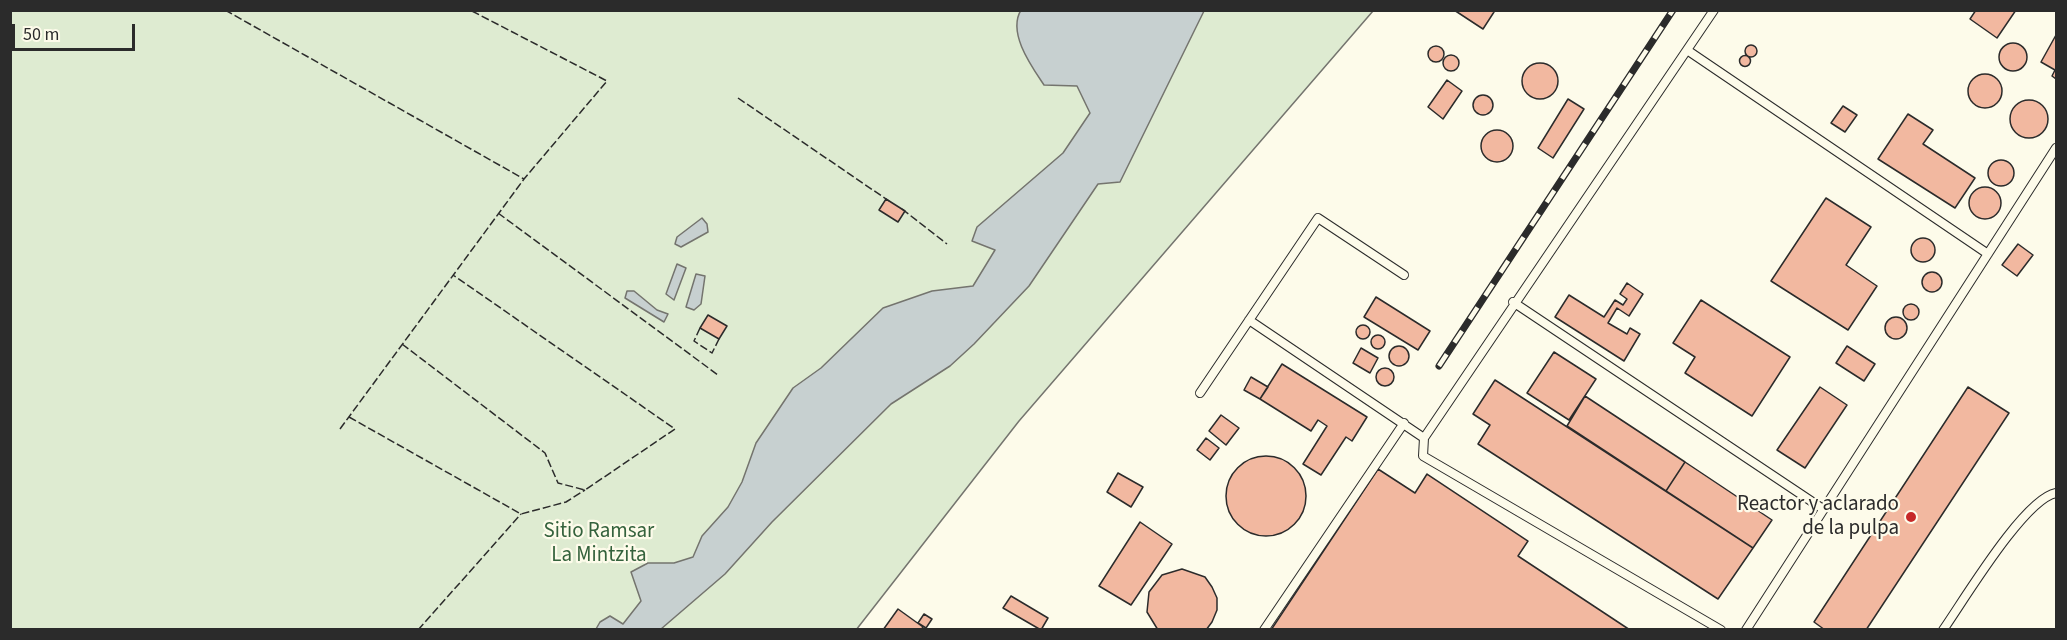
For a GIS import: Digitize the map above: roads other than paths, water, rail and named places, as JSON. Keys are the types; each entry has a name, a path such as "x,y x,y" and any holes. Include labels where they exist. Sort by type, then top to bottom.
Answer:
{"lane":[{"path":"1714,10 1424,438 1423,456 1721,630"},
{"path":"1687,50 1988,254"},
{"path":"1746,630 2056,148"},
{"path":"1200,393 1318,218 1404,275"},
{"path":"1514,302 1823,509"},
{"path":"1249,320 1424,438"},
{"path":"1264,630 1404,423"},
{"path":"1943,630 2022,517 2048,495 2056,493"}],"railway":[{"path":"1439,366 1673,10"}],"place":[{"name":"Reactor y aclarado de la pulpa","path":"1911,517"}],"park label":[{"name":"Sitio Ramsar La Mintzita","path":"599,544"}]}
